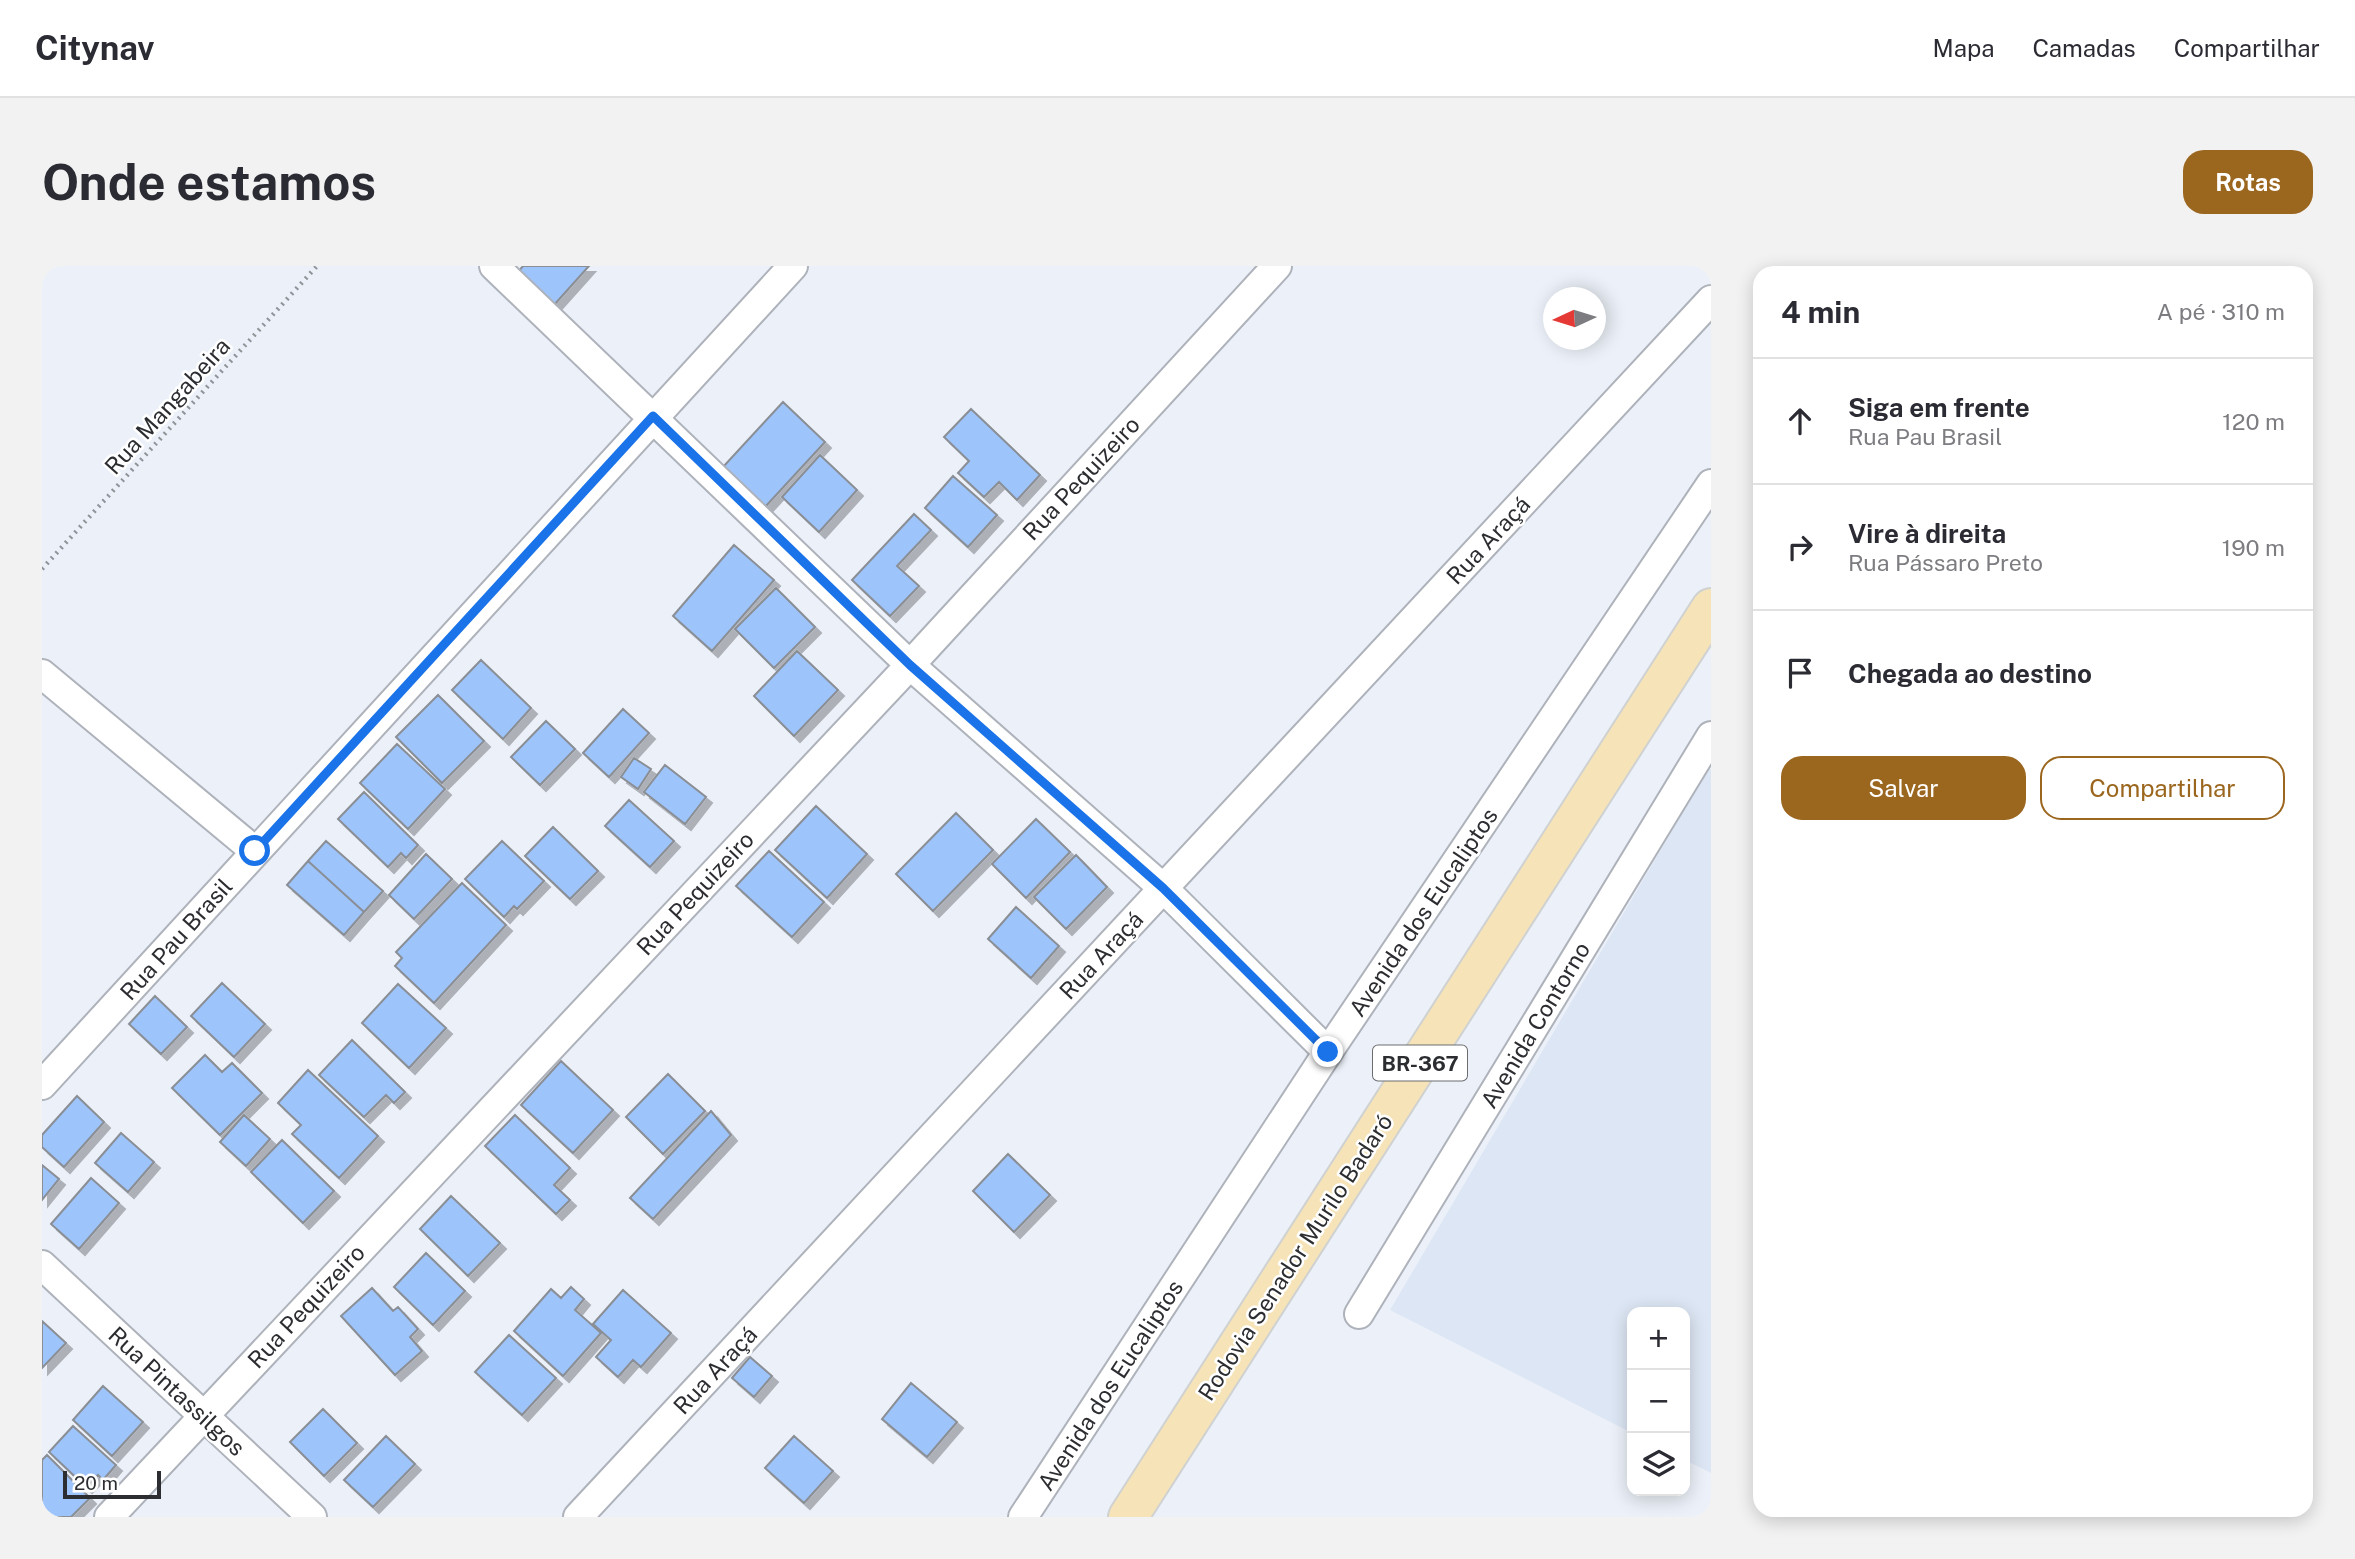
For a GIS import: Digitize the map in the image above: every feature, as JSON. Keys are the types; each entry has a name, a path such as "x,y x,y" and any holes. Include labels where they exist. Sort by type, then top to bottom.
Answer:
{"main road":[{"name":"Rodovia Senador Murilo Badaró","path":"1128,1517 1711,608"}],"street":[{"path":"494,266 910,665 1163,888 1328,1052"},
{"name":"Rua Pau Brasil","path":"42,1085 793,266"},
{"name":"Rua Pequizeiro","path":"109,1517 910,665 1277,266"},
{"name":"Rua Araçá","path":"578,1517 1711,300"},
{"name":"Avenida dos Eucaliptos","path":"1023,1517 1328,1052 1711,484"},
{"path":"42,674 255,851"},
{"name":"Avenida Contorno","path":"1359,1314 1711,736"},
{"name":"Rua Pintassilgos","path":"42,1265 312,1517"}],"path":[{"name":"Rua Mangabeira","path":"42,569 317,266"}],"shaded area":[{"path":"1709,768 1711,1473 1690,1462 1690,1307 1627,1307 1627,1430 1390,1310"}],"building":[{"path":"523,266 589,266 554,305 518,272"},
{"path":"783,402 825,442 765,507 723,467"},
{"path":"971,409 1040,475 1017,500 999,482 984,497 958,473 969,461 944,437"},
{"path":"820,455 857,490 819,532 782,497"},
{"path":"953,476 997,515 968,547 925,508"},
{"path":"914,514 931,530 897,566 919,586 890,616 852,580"},
{"path":"734,545 774,580 712,651 673,616"},
{"path":"776,588 815,627 774,668 735,629"},
{"path":"797,651 838,690 794,736 754,696"},
{"path":"481,660 531,708 503,739 452,690"},
{"path":"438,695 484,741 442,783 396,737"},
{"path":"623,709 649,733 609,777 583,753"},
{"path":"546,721 575,749 540,785 511,757"},
{"path":"397,744 445,789 408,829 360,783"},
{"path":"634,758 651,769 638,789 621,777"},
{"path":"665,765 706,797 685,824 644,792"},
{"path":"364,792 418,845 406,858 401,853 388,867 338,819"},
{"path":"629,800 674,841 650,867 605,826"},
{"path":"816,806 867,854 827,898 775,850"},
{"path":"956,813 993,850 933,911 896,874"},
{"path":"1036,819 1070,852 1026,898 992,864"},
{"path":"553,827 598,871 570,899 525,856"},
{"path":"326,841 383,891 364,912 308,861"},
{"path":"502,841 544,881 517,909 514,906 504,917 465,879"},
{"path":"769,851 824,902 792,937 736,886"},
{"path":"426,854 452,879 414,919 389,895"},
{"path":"1076,855 1107,887 1066,929 1034,897"},
{"path":"308,861 364,912 344,935 287,885"},
{"path":"462,883 506,925 434,1003 395,966 402,958 396,952"},
{"path":"1016,907 1059,946 1031,978 988,939"},
{"path":"222,983 265,1024 234,1057 191,1016"},
{"path":"398,984 446,1028 409,1068 362,1023"},
{"path":"155,996 187,1027 161,1054 129,1024"},
{"path":"352,1040 405,1092 394,1103 386,1095 364,1117 319,1075"},
{"path":"205,1055 222,1072 232,1063 262,1093 220,1135 172,1088"},
{"path":"561,1061 613,1110 573,1153 521,1105"},
{"path":"308,1070 378,1136 339,1178 292,1134 301,1125 278,1103"},
{"path":"668,1074 705,1111 663,1154 626,1117"},
{"path":"77,1096 104,1122 64,1167 42,1147 42,1135"},
{"path":"711,1111 731,1135 653,1219 630,1198"},
{"path":"244,1115 270,1139 246,1166 220,1142"},
{"path":"515,1115 570,1168 554,1185 570,1200 556,1214 485,1146"},
{"path":"121,1133 154,1162 128,1192 95,1163"},
{"path":"282,1140 334,1191 303,1223 251,1172"},
{"path":"1008,1154 1050,1195 1014,1232 973,1191"},
{"path":"42,1165 59,1179 42,1200"},
{"path":"91,1178 119,1203 79,1249 51,1224"},
{"path":"451,1196 500,1243 468,1276 420,1229"},
{"path":"426,1253 465,1291 433,1325 394,1287"},
{"path":"571,1287 584,1299 575,1310 601,1333 563,1376 514,1331 551,1289 561,1298"},
{"path":"372,1288 393,1311 398,1307 418,1329 410,1337 422,1351 395,1375 341,1316"},
{"path":"623,1290 671,1333 641,1367 633,1360 618,1377 596,1357 611,1340 593,1324"},
{"path":"42,1321 66,1343 42,1368"},
{"path":"509,1335 556,1378 522,1415 475,1372"},
{"path":"750,1357 772,1376 754,1397 732,1378"},
{"path":"911,1383 957,1422 927,1457 882,1419"},
{"path":"103,1386 143,1422 112,1456 73,1420"},
{"path":"323,1409 357,1443 324,1476 290,1442"},
{"path":"73,1426 116,1465 103,1480 98,1475 86,1487 49,1452"},
{"path":"386,1436 415,1464 373,1507 344,1480"},
{"path":"794,1436 833,1471 804,1503 765,1468"},
{"path":"47,1455 90,1498 71,1517 45,1517 42,1514 42,1460"}],"route":[{"path":"255,851 653,416 910,665 1163,888 1328,1052"}]}
